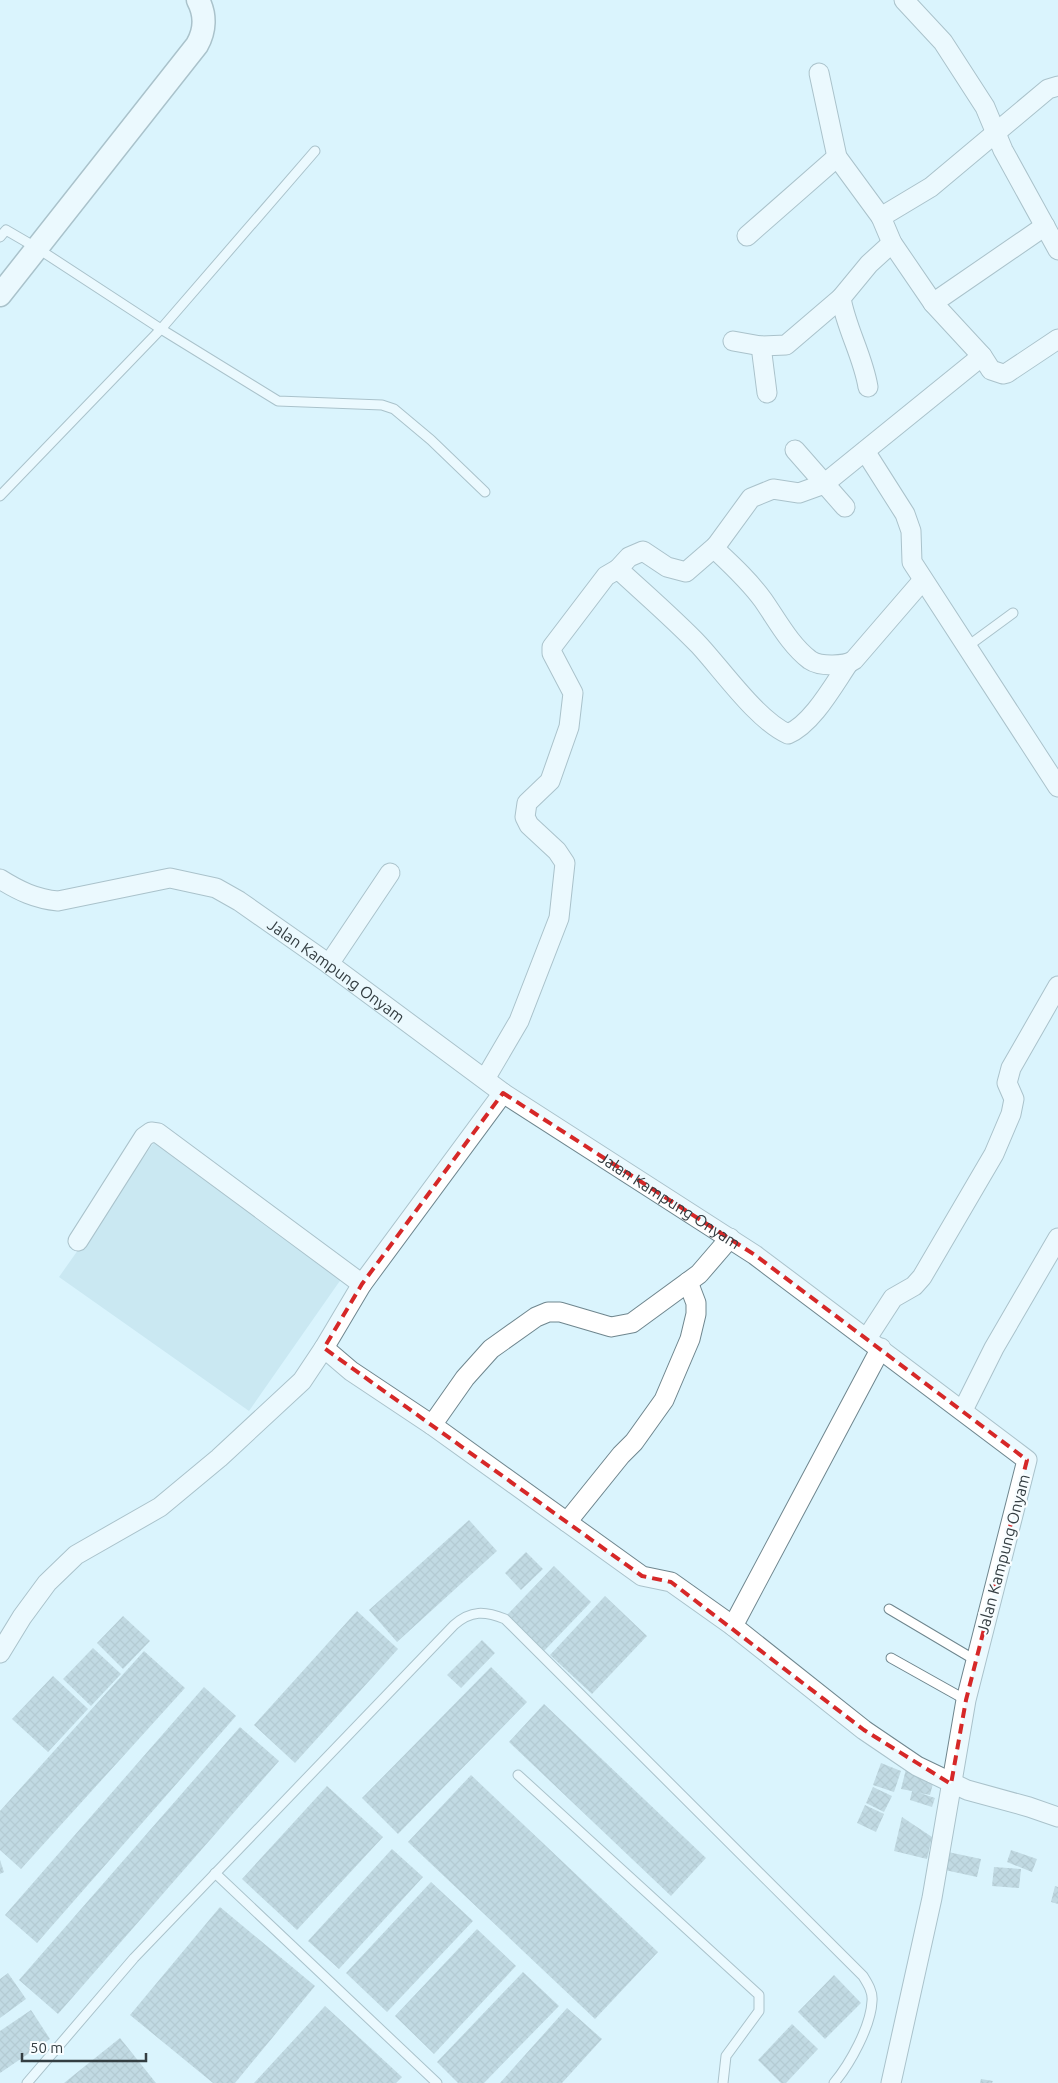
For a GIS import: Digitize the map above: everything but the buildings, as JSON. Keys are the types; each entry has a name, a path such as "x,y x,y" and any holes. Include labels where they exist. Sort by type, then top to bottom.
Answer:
{"street":[{"path":"0,294 196,45 203,30 204,21 198,0"},
{"path":"904,0 943,42 985,107 995,133 1058,250"},
{"path":"819,73 837,157 881,217 892,243 933,303 982,356 992,370 1003,374 1058,339"},
{"path":"881,217 931,187 1048,89 1058,86"},
{"path":"747,236 837,157"},
{"path":"933,303 1045,226"},
{"path":"733,341 761,346 786,345 794,341 841,298 869,264 892,243"},
{"path":"841,298 844,314 866,374 868,386"},
{"path":"761,346 767,394"},
{"path":"486,1079 519,1021 559,918 565,863 557,851 529,825 525,817 527,803 550,781 569,727 573,693 552,653 552,647 606,576 618,569 629,557 643,551 667,568 686,572 716,546 751,498 773,489 799,493 824,484 982,356"},
{"path":"795,450 845,507"},
{"path":"865,451 906,514 911,531 912,562 1058,787"},
{"path":"716,546 718,552 762,599 783,631 810,660 819,664 848,664"},
{"path":"618,569 698,644 753,706 779,730 788,734 796,730 820,706 848,664 854,660 923,580"},
{"path":"329,964 390,873"},
{"name":"Jalan Kampung Onyam","path":"0,879 17,890 40,900 58,901 170,878 216,888 239,901 329,964 503,1093 730,1238 874,1343 1027,1460 966,1700 932,1898 891,2083"},
{"path":"733,1626 874,1343 893,1298 914,1286 922,1277 994,1154 1011,1114 1014,1099 1007,1083 1011,1068 1058,986"},
{"path":"0,1653 22,1616 47,1583 76,1556 160,1507 219,1458 302,1381 362,1284 503,1093"},
{"path":"78,1241 144,1137 151,1132 158,1133 362,1284"},
{"path":"432,1425 465,1378 491,1349 536,1317 548,1312 560,1312 611,1327 632,1323 699,1274 730,1238"},
{"path":"963,1410 994,1348 1058,1238"},
{"path":"567,1522 620,1455 634,1442 664,1400 690,1339 696,1314 696,1303 688,1282"},
{"path":"324,1348 351,1371 432,1425 642,1576 671,1582 733,1626 864,1730 917,1766 951,1784 1058,1817"}],"lane":[{"path":"0,496 161,330 314,150"},
{"path":"0,238 6,230 37,248 161,330 278,401 388,406 431,440 485,492"},
{"path":"968,646 1013,612"},
{"path":"889,1609 975,1660"},
{"path":"27,2083 134,1958 215,1873 454,1624 464,1616 477,1612 490,1613 504,1619 863,1976 871,1990 872,2001 866,2030 834,2083"},
{"path":"892,1658 966,1700"},
{"path":"518,1775 759,1995 759,2011 726,2056 722,2083"},
{"path":"215,1873 437,2083"}],"highlighted area":[{"path":"503,1093 755,1255 1027,1460 966,1700 951,1784 864,1730 671,1582 642,1576 324,1348 362,1284"}],"shaded area":[{"path":"155,1141 344,1275 249,1411 59,1277"}]}
